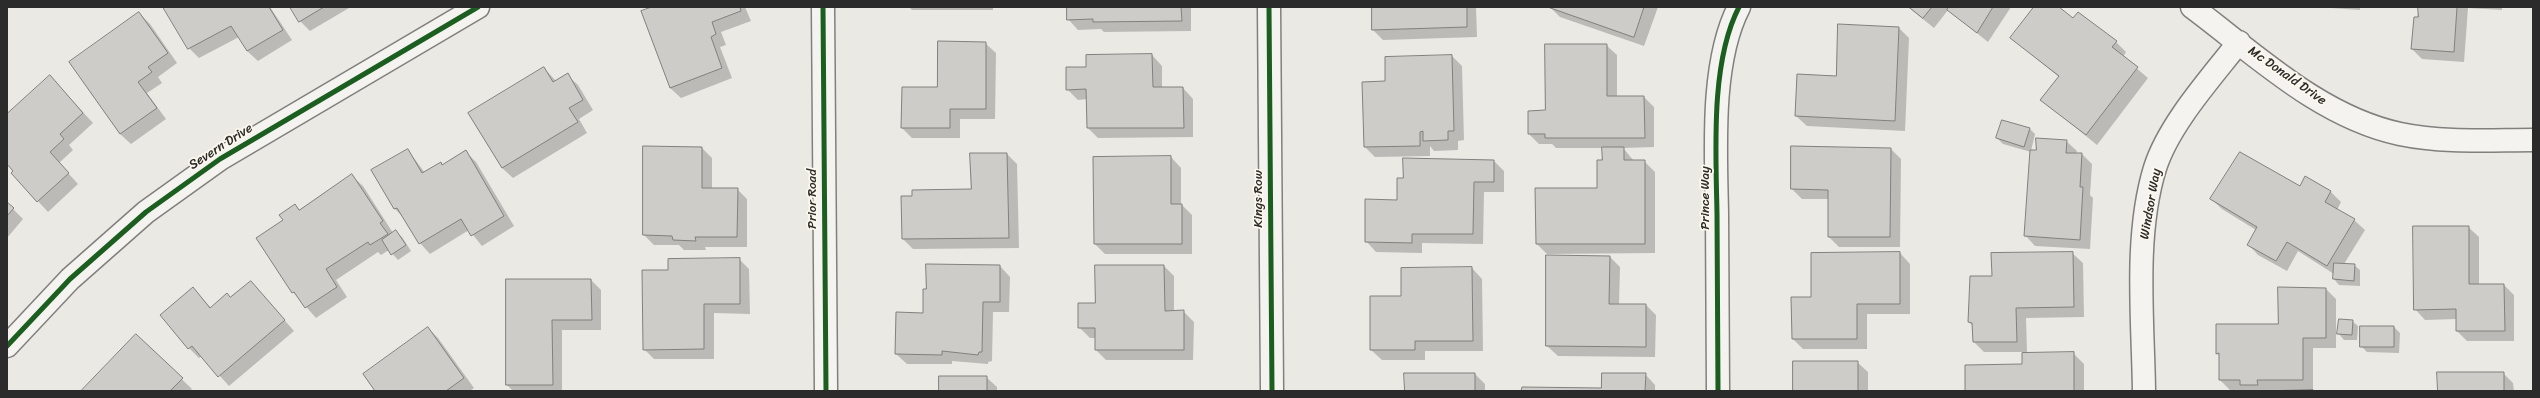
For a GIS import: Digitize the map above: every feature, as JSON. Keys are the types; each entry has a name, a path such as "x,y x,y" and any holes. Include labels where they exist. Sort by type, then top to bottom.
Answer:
{"street":[{"name":"Severn Drive","path":"7,346 81,269 146,212 220,159 478,7"},
{"name":"Prior Road","path":"823,7 826,391"},
{"name":"Kings Row","path":"1268,7 1272,391"},
{"name":"Prince Way","path":"1718,391 1716,142 1718,94 1724,52 1739,7"},
{"name":"Mc Donald Drive","path":"2192,7 2291,82 2326,104 2359,120 2400,134 2437,138 2533,140"},
{"name":"Windsor Way","path":"2144,391 2144,230 2155,168 2169,139 2239,42"}],"building":[{"path":"163,7 269,7 283,30 247,51 231,26 188,49"},
{"path":"290,7 324,7 299,22"},
{"path":"652,7 740,7 741,11 712,22 716,34 711,37 722,68 670,88 641,11"},
{"path":"1067,7 1181,7 1182,21 1093,22 1093,19 1067,20"},
{"path":"1372,7 1467,7 1467,27 1372,30"},
{"path":"1548,7 1644,7 1634,37"},
{"path":"1909,7 1932,7 1923,18"},
{"path":"1949,7 1993,7 1977,33 1947,10"},
{"path":"2034,7 2059,7 2073,18 2078,12 2117,41 2112,47 2138,67 2086,135 2040,100 2059,76 2010,38"},
{"path":"2418,7 2457,7 2454,52 2411,49 2414,17 2418,17"},
{"path":"139,12 168,53 148,67 152,72 138,82 157,108 120,134 69,62"},
{"path":"1838,24 1899,27 1895,121 1795,116 1797,74 1836,76"},
{"path":"938,41 986,42 986,109 950,109 950,128 901,128 902,87 937,87"},
{"path":"1545,44 1607,44 1607,96 1644,96 1645,138 1545,138 1545,134 1528,134 1528,111 1545,110"},
{"path":"1152,54 1153,87 1183,87 1184,128 1087,128 1086,89 1066,90 1066,67 1086,67 1086,55"},
{"path":"1452,55 1454,131 1448,131 1448,140 1423,141 1423,131 1420,132 1420,146 1364,147 1362,82 1385,81 1385,57"},
{"path":"544,67 553,82 568,73 583,100 569,108 578,122 502,168 468,113"},
{"path":"50,75 83,113 60,134 64,139 50,152 69,173 37,202 11,173 13,171 7,164 7,114"},
{"path":"2002,120 2030,128 2024,147 1996,138"},
{"path":"2036,138 2067,140 2066,153 2082,153 2080,187 2083,187 2080,240 2024,236 2030,150 2036,150"},
{"path":"643,146 702,147 702,188 738,188 737,237 695,237 696,241 673,240 672,236 643,235"},
{"path":"1791,146 1891,148 1890,237 1828,237 1828,190 1791,189"},
{"path":"1602,147 1624,147 1624,160 1645,160 1645,244 1536,244 1535,188 1597,188 1597,160 1602,160"},
{"path":"408,149 422,173 441,162 442,165 466,150 504,216 471,236 461,219 419,244 397,208 394,209 371,170"},
{"path":"2240,152 2300,186 2305,176 2331,191 2325,202 2355,219 2327,266 2287,242 2276,261 2247,245 2257,227 2210,199"},
{"path":"970,153 1007,153 1009,238 902,239 901,196 912,196 912,190 971,189"},
{"path":"1171,156 1171,204 1182,204 1182,244 1094,244 1093,157"},
{"path":"1403,158 1494,160 1494,182 1474,182 1473,234 1412,234 1412,243 1365,242 1365,199 1397,200 1397,178 1403,178"},
{"path":"352,174 383,221 380,223 388,234 370,245 368,242 326,269 337,287 305,308 294,292 292,293 256,238 283,220 279,215 295,204 299,210"},
{"path":"7,202 14,208 7,216"},
{"path":"2413,226 2469,226 2469,284 2504,284 2505,331 2456,331 2456,309 2414,310"},
{"path":"396,230 406,245 391,255 382,240"},
{"path":"1900,252 1900,304 1857,304 1857,339 1792,339 1791,297 1811,297 1811,253"},
{"path":"2073,252 2074,307 2016,308 2017,342 1973,342 1972,323 1968,322 1970,276 1992,276 1991,253"},
{"path":"1546,255 1610,256 1609,304 1646,304 1646,347 1546,346"},
{"path":"740,258 740,304 704,304 704,349 643,350 642,270 668,270 668,259"},
{"path":"2334,263 2355,264 2354,281 2333,279"},
{"path":"926,264 1000,265 1000,302 983,302 982,352 979,352 978,355 942,351 942,355 895,354 896,312 923,313 923,289 926,289"},
{"path":"1095,265 1164,265 1165,311 1184,310 1184,350 1095,350 1095,328 1078,328 1078,303 1095,303"},
{"path":"1472,267 1473,341 1415,341 1415,350 1370,350 1370,296 1401,296 1401,268"},
{"path":"506,279 591,279 592,320 552,320 553,385 506,385"},
{"path":"251,281 285,320 218,377 192,346 188,349 160,315 193,287 210,308 227,293 230,297"},
{"path":"2278,287 2326,288 2326,338 2303,338 2303,380 2257,380 2258,385 2240,385 2240,380 2219,380 2219,353 2216,354 2216,324 2278,324"},
{"path":"2339,319 2353,320 2352,335 2337,334"},
{"path":"2360,326 2394,326 2394,347 2360,347"},
{"path":"428,327 464,378 446,391 375,391 363,374"},
{"path":"136,334 183,378 170,391 81,391"},
{"path":"2074,352 2074,391 1965,391 1965,365 2022,364 2022,353"},
{"path":"1793,361 1858,361 1858,391 1793,391"},
{"path":"2437,372 2504,372 2504,391 2438,391"},
{"path":"1404,373 1475,373 1475,391 1405,391"},
{"path":"1602,373 1646,373 1645,391 1521,391 1522,387 1601,388"},
{"path":"939,376 987,376 987,391 939,391"},
{"path":"2313,390 2313,391 2264,391"}],"cycle path":[{"path":"7,346 70,279 146,212 220,159 478,7"},
{"path":"823,7 826,391"},
{"path":"1269,7 1272,391"},
{"path":"1718,391 1717,109 1723,54 1730,29 1739,7"}]}
